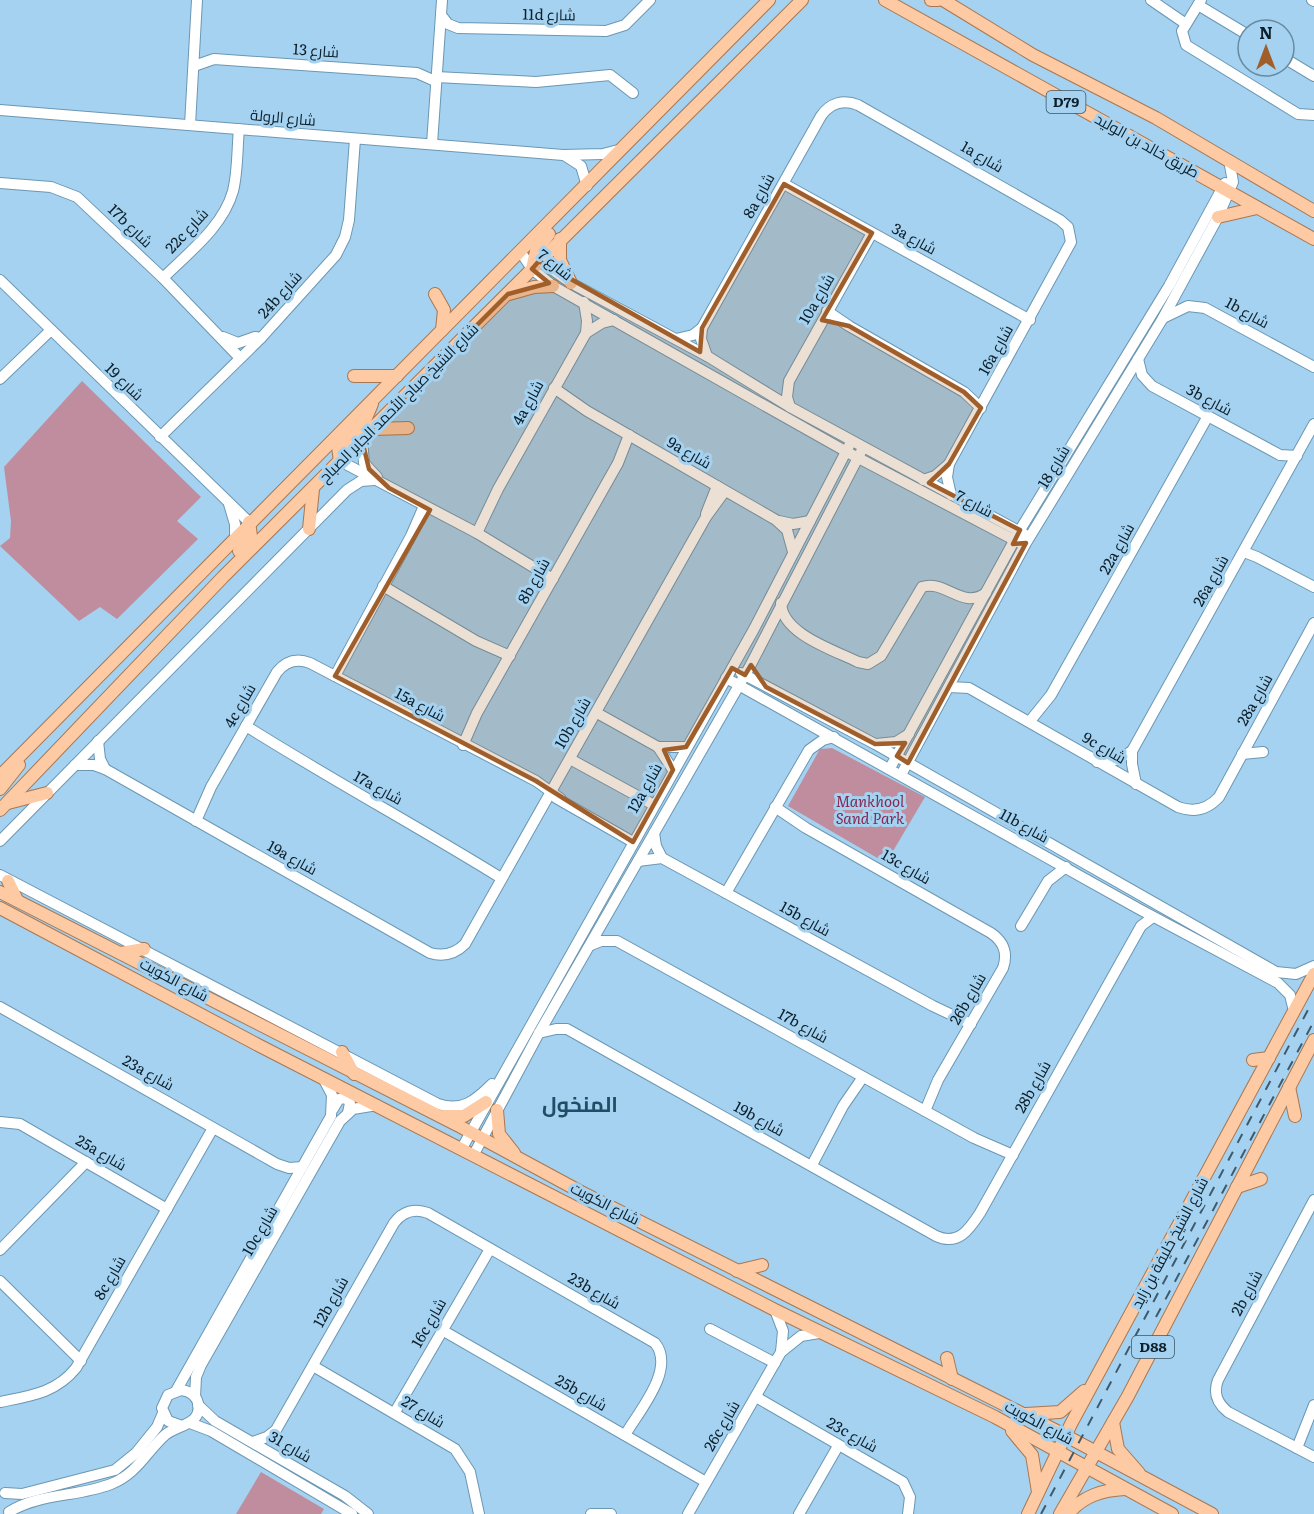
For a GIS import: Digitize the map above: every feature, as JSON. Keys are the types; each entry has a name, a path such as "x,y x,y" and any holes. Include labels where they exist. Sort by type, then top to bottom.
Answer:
{"main road":[{"name":"شارع الشيخ صباح الأحمد الجابر الصباح","path":"0,776 249,522 442,332 770,0"},
{"name":"شارع الشيخ صباح الأحمد الجابر الصباح","path":"3,806 224,577 508,294 535,262 778,24 799,0"},
{"name":"طريق خالد بن الوليد","path":"885,0 1314,239"},
{"path":"931,0 938,0"},
{"name":"طريق خالد بن الوليد","path":"943,0 1033,56 1156,118 1314,211"},
{"path":"535,262 541,243 580,202 587,186"},
{"path":"1218,217 1257,208"},
{"path":"560,239 560,260 571,283"},
{"path":"508,294 534,286 553,286"},
{"path":"435,294 444,310 442,332"},
{"path":"354,376 397,376"},
{"path":"340,461 338,447 366,418 373,400"},
{"path":"372,429 408,428"},
{"path":"309,530 313,489"},
{"path":"224,577 229,562 250,539 252,529 249,522"},
{"path":"0,789 14,773 26,750"},
{"path":"3,806 47,793"},
{"name":"شارع الكويت","path":"2,886 17,900 436,1115 470,1140 474,1154 819,1333 995,1417 1172,1514"},
{"name":"شارع الكويت","path":"0,908 260,1046 417,1124 428,1125 521,1160 1022,1414 1148,1483 1212,1514"},
{"path":"121,953 144,949"},
{"name":"شارع الشيخ خليفة بن زايد","path":"1028,1514 1065,1437 1314,974"},
{"path":"260,1046 271,1040 327,1067 348,1071 342,1052"},
{"name":"D88","path":"1060,1514 1113,1422 1314,1040"},
{"path":"1253,1060 1269,1058"},
{"path":"1289,1087 1295,1116"},
{"path":"436,1115 464,1116 486,1102"},
{"path":"497,1110 499,1134 521,1160"},
{"path":"1237,1187 1261,1179"},
{"path":"737,1271 762,1265"},
{"path":"947,1358 952,1379"},
{"path":"1022,1414 1045,1415 1060,1412 1072,1404 1097,1377"},
{"path":"995,1417 1028,1448 1036,1469 1038,1495"},
{"path":"1113,1422 1118,1449 1148,1483"},
{"path":"1068,1514 1080,1502 1099,1492 1126,1490"}],"street":[{"path":"190,125 197,0"},
{"path":"432,144 442,0"},
{"name":"11d شارع","path":"441,15 453,27 606,31 625,25 650,0"},
{"path":"1151,0 1186,24"},
{"path":"1236,27 1200,2 1182,35 1190,48 1298,114 1314,115"},
{"name":"شارع 13","path":"194,66 214,59 417,73 436,79 536,82 610,75 633,93"},
{"path":"1296,65 1314,76"},
{"name":"8a شارع","path":"702,328 825,111 840,102 858,105"},
{"name":"1a شارع","path":"858,105 1060,220 1068,227 1071,237 1069,250"},
{"name":"شارع الرولة","path":"0,110 563,155 603,154 625,148"},
{"name":"22c شارع","path":"163,278 208,233 225,210 235,183 239,129"},
{"name":"24b شارع","path":"160,437 261,338 330,262 341,246 349,220 355,139"},
{"path":"563,155 581,166 587,186"},
{"path":"1229,160 1233,176 1249,172"},
{"name":"شارع 18","path":"890,768 912,732 1020,530 1169,286 1233,176"},
{"name":"17b شارع","path":"0,183 51,187 77,197 163,278 240,358"},
{"name":"3a شارع","path":"784,183 1030,320"},
{"name":"شارع 18","path":"902,775 1026,542 1163,318 1218,217 1226,190"},
{"name":"10a شارع","path":"789,381 872,233"},
{"name":"16a شارع","path":"923,480 935,476 949,464 1069,250"},
{"name":"شارع 7","path":"520,251 571,283 707,356 790,407 849,447 923,480 1020,530"},
{"name":"شارع 7","path":"535,262 553,286 830,441 849,447"},
{"name":"شارع 19","path":"0,280 249,522"},
{"path":"584,302 586,333"},
{"name":"1b شارع","path":"1163,318 1188,306 1204,308 1314,368"},
{"path":"825,315 849,326 964,392 981,408"},
{"path":"586,333 596,326 614,320"},
{"path":"676,339 693,335 702,328"},
{"path":"702,328 700,339 707,356"},
{"path":"0,379 51,330"},
{"name":"4a شارع","path":"473,531 586,333"},
{"path":"218,334 238,343 255,337 261,338"},
{"name":"3b شارع","path":"1138,359 1142,375 1148,383 1280,455 1297,456"},
{"path":"766,393 776,390 789,381"},
{"path":"789,381 787,392 790,407"},
{"name":"9a شارع","path":"552,391 776,520 787,530 793,552"},
{"path":"964,392 987,398"},
{"name":"22a شارع","path":"1034,724 1208,416"},
{"name":"26a شارع","path":"1132,751 1314,424"},
{"name":"8b شارع","path":"459,743 632,437"},
{"path":"362,440 364,463 388,488"},
{"path":"830,441 838,468"},
{"name":"12a شارع","path":"470,1140 500,1076 732,668 849,447"},
{"name":"شارع 7","path":"860,453 876,467 1014,542 1026,542"},
{"name":"12a شارع","path":"470,1140 497,1110 739,686 860,453"},
{"path":"1280,455 1289,471"},
{"path":"340,461 554,576"},
{"path":"949,464 947,483 951,495"},
{"path":"849,476 863,468 876,467"},
{"path":"0,841 351,487 374,480"},
{"name":"10b شارع","path":"465,944 721,488"},
{"path":"229,504 234,517 235,537"},
{"path":"332,675 427,508"},
{"name":"9a شارع","path":"776,520 793,524 810,521"},
{"path":"1020,530 1026,542"},
{"path":"1245,550 1314,587"},
{"path":"781,603 785,619 796,630 858,662 868,664 881,656 922,587 935,586 967,599 977,598 986,593"},
{"path":"382,589 508,659"},
{"name":"28a شارع","path":"1222,791 1314,623"},
{"path":"756,656 757,673 766,687"},
{"name":"4c شارع","path":"193,819 280,668 294,660 310,663"},
{"name":"15a شارع","path":"310,663 515,772 633,842"},
{"path":"961,665 969,688"},
{"name":"11b شارع","path":"732,668 897,756 1276,972 1296,974 1314,966"},
{"name":"11b شارع","path":"726,678 1153,917 1278,983 1290,994 1294,1011"},
{"name":"9c شارع","path":"949,687 969,688 1178,807 1191,810 1210,805 1222,791"},
{"path":"731,700 754,694"},
{"path":"598,710 658,747 673,770"},
{"path":"808,723 809,750"},
{"name":"17a شارع","path":"244,729 503,876"},
{"path":"875,744 896,742 912,732"},
{"path":"723,892 809,750 823,740 834,737"},
{"path":"98,741 100,759 105,769"},
{"path":"920,744 920,758 926,773"},
{"path":"658,747 686,747"},
{"path":"1097,762 1116,760 1132,751 1136,784"},
{"path":"1242,754 1263,752"},
{"path":"570,759 654,805"},
{"name":"19a شارع","path":"75,765 87,764 105,769 430,953 451,954 465,944"},
{"name":"13c شارع","path":"773,810 991,933"},
{"path":"638,861 662,858 656,846 654,833"},
{"path":"1047,856 1050,868 1048,881"},
{"name":"15b شارع","path":"662,858 969,1027"},
{"path":"1021,926 1048,881 1066,867"},
{"path":"2,886 144,949 446,1106 471,1103 500,1076"},
{"path":"1139,909 1141,926"},
{"path":"591,945 601,941 617,941 610,925 609,913"},
{"name":"28b شارع","path":"936,1236 955,1239 968,1231 1011,1159 1141,926 1153,917"},
{"name":"26b شارع","path":"921,1109 1005,962 1004,948 991,933"},
{"name":"17b شارع","path":"617,941 1011,1159"},
{"path":"540,1033 550,1029 567,1029 555,1006"},
{"name":"23a شارع","path":"2,1008 277,1164 289,1168 302,1167"},
{"name":"19b شارع","path":"567,1029 936,1236"},
{"path":"809,1163 860,1075"},
{"path":"322,1077 330,1089 333,1109"},
{"path":"333,1109 339,1099 346,1098 350,1103 348,1113"},
{"path":"348,1113 362,1106 379,1105"},
{"name":"10c شارع","path":"176,1391 333,1109"},
{"name":"10c شارع","path":"197,1401 196,1377 201,1365 340,1121 348,1113"},
{"name":"25a شارع","path":"0,1122 20,1124 167,1209"},
{"name":"8c شارع","path":"0,1402 49,1390 64,1381 81,1361 213,1128"},
{"path":"0,1250 86,1162"},
{"path":"277,1164 286,1176 290,1187"},
{"name":"2b شارع","path":"1293,1446 1228,1412 1218,1402 1215,1391 1218,1380 1314,1200"},
{"name":"12b شارع","path":"276,1430 394,1223 410,1211 428,1214"},
{"name":"23b شارع","path":"428,1214 650,1340 658,1348 663,1359 662,1371 625,1435"},
{"name":"16c شارع","path":"395,1412 490,1249"},
{"path":"0,1281 81,1361"},
{"path":"775,1310 783,1330 781,1352"},
{"path":"710,1329 775,1363"},
{"name":"25b شارع","path":"442,1330 706,1482"},
{"name":"26c شارع","path":"688,1514 781,1352 801,1336 819,1333"},
{"name":"شارع 27","path":"313,1366 450,1445 460,1454 470,1472 480,1514"},
{"path":"2,1491 22,1494 115,1470 136,1454 157,1427 163,1413 165,1399 176,1391 186,1391 197,1401 197,1415 186,1424 167,1433 139,1467 120,1480 106,1486 27,1503 8,1513"},
{"name":"23c شارع","path":"756,1397 903,1482 910,1497 908,1514"},
{"name":"شارع 31","path":"197,1401 210,1418 353,1501 368,1514"},
{"path":"1312,1409 1293,1446 1314,1457"},
{"path":"163,1413 168,1421 186,1424"},
{"name":"شارع 31","path":"186,1424 211,1431 352,1514"},
{"path":"253,1442 267,1437 276,1430"},
{"path":"276,1430 273,1443 277,1457"},
{"path":"799,1514 838,1446"},
{"path":"2,1491 10,1502 8,1513"},
{"path":"591,1514 611,1514"}],"highlighted area":[{"path":"784,184 872,233 822,320 849,326 964,392 981,408 949,464 929,483 1020,530 1013,544 1026,543 908,763 897,756 905,743 875,744 766,687 751,665 745,675 732,668 686,747 664,750 673,770 633,842 536,781 335,676 430,510 389,488 369,469 362,440 508,294 549,283 532,269 539,261 700,352 702,328"}],"green space":[{"path":"82,381 201,497 177,521 198,539 117,619 100,607 79,621 0,546 10,538 11,521 4,467"},
{"name":"Mankhool Sand Park","path":"832,748 925,797 886,863 788,806 820,749"},
{"path":"261,1472 324,1509 321,1514 236,1514"}],"railway":[{"path":"1041,1514 1309,1008"},
{"path":"1156,1317 1314,1021"}],"district":[{"name":"المنخول","path":"580,1105"}]}
